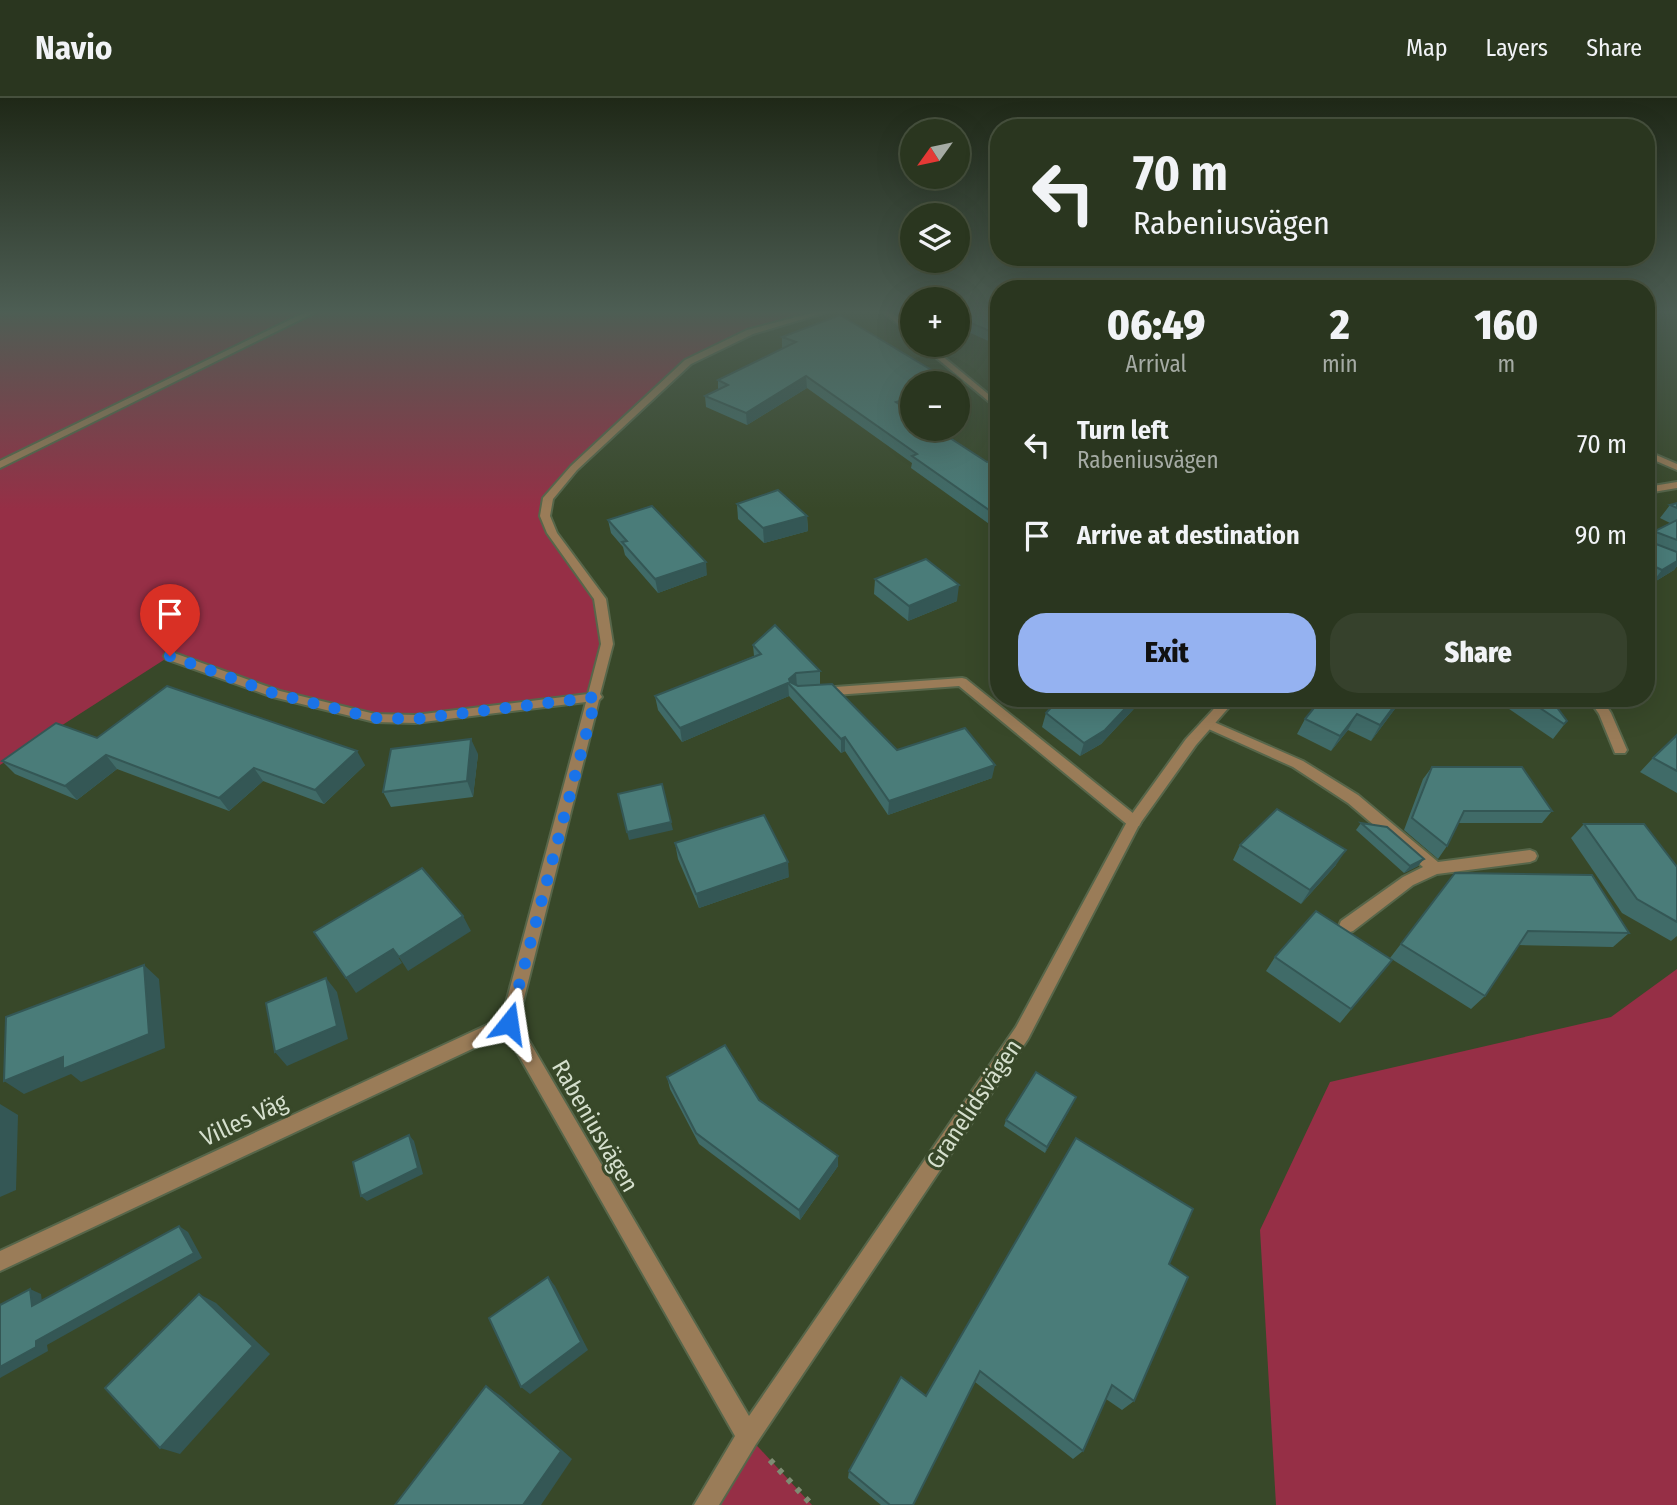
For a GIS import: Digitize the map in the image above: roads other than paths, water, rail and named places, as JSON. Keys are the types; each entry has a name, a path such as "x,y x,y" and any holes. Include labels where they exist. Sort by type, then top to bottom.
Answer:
{"street":[{"path":"0,464 177,378"},
{"path":"509,1023 596,697 607,644 600,599 552,533 545,516 548,498 574,468 671,378"},
{"path":"964,378 990,399"},
{"path":"1655,457 1677,467"},
{"path":"1655,489 1677,485"},
{"path":"170,656 276,694 374,718 415,719 596,697"},
{"path":"811,692 962,682 990,704"},
{"path":"993,707 1135,821"},
{"name":"Granelidsvägen","path":"706,1505 748,1436 1022,1033 1135,821 1207,723 1222,707"},
{"path":"1601,707 1620,750"},
{"path":"1207,723 1298,764 1396,832 1435,868"},
{"path":"1347,926 1408,881 1435,868 1530,856"},
{"name":"Villes Väg","path":"0,1261 509,1023"},
{"name":"Rabeniusvägen","path":"509,1023 748,1436"}]}
